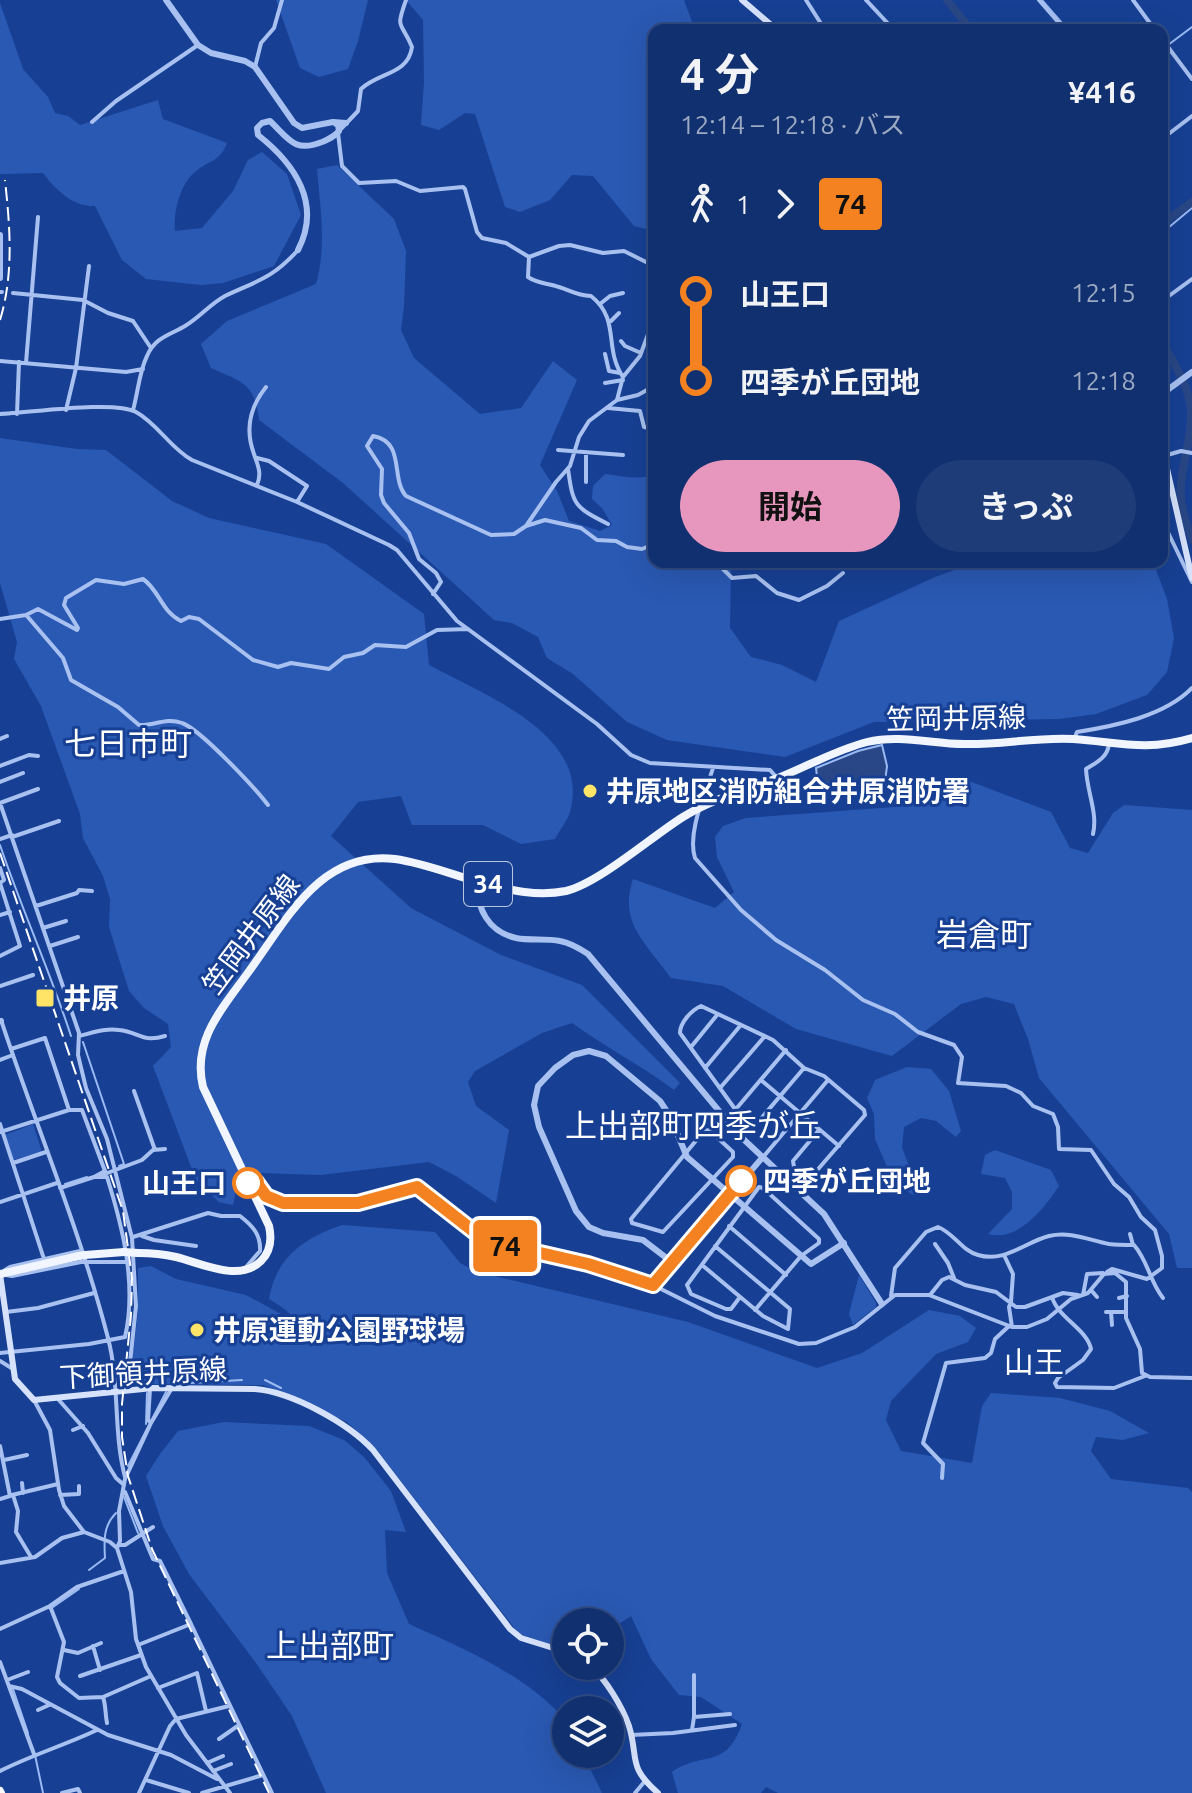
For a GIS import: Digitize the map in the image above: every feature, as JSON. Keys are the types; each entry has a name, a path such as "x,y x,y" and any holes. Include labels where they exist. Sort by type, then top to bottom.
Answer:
{"main road":[{"path":"742,0 770,24"},
{"path":"1168,478 1192,580"},
{"name":"笠岡井原線","path":"244,1271 265,1258 271,1242 269,1226 207,1100 200,1076 202,1048 217,1015 300,903 328,873 361,860 385,858 525,893 549,893 574,889 587,883 702,806 852,747 881,740 963,744 1073,739 1153,747 1192,738"},
{"path":"0,1274 82,1256 125,1257 138,1253 171,1256 231,1271 244,1271"},
{"name":"下御領井原線","path":"0,1274 13,1369 16,1380 34,1400 172,1388 263,1390 316,1410 346,1426 373,1450 510,1629 521,1638 552,1648"},
{"path":"600,1680 626,1718 634,1763 645,1781 658,1793"}],"street":[{"path":"166,0 198,45 211,53 245,61 255,67 294,123 302,128 333,122 346,123"},
{"path":"255,67 261,43 274,28 282,0"},
{"path":"133,410 151,348 169,332 181,329 225,297 266,279 298,250 308,226 308,205 295,174 279,151 258,135 257,128 270,121 298,146 307,148 338,132 358,111 361,89 399,70 408,61 412,47 401,30 399,20 406,0"},
{"path":"806,0 821,24"},
{"path":"866,0 888,24"},
{"path":"1039,0 1060,24"},
{"path":"1133,0 1151,24"},
{"path":"92,122 116,101 198,45"},
{"path":"1168,47 1192,79"},
{"path":"1168,134 1192,116"},
{"path":"333,122 338,125 342,166 359,183 396,181 420,191 463,187 477,232 482,238 506,243 529,257"},
{"path":"17,414 38,217"},
{"path":"0,235 0,278"},
{"path":"529,257 570,245 603,253 624,251 648,264"},
{"path":"529,257 530,279 558,286 574,295 591,296 611,321 610,342 622,377 617,400"},
{"path":"66,410 76,368 89,266"},
{"path":"1168,297 1192,279"},
{"path":"13,293 83,300 133,321 151,348"},
{"path":"600,304 608,297 623,293"},
{"path":"611,321 619,313"},
{"path":"605,383 622,377 634,367 648,334"},
{"path":"621,341 641,353"},
{"path":"605,354 609,371 622,377"},
{"path":"0,361 126,372 143,369"},
{"path":"1168,390 1189,374"},
{"path":"257,485 260,474 249,420 256,400 266,387"},
{"path":"608,524 578,505 569,488 568,469 579,437 589,421 617,400 648,389"},
{"path":"0,414 108,407 133,410 179,453 192,460 297,502 397,550 433,594 468,629 586,715 638,759 650,763 770,770 777,778"},
{"path":"608,408 640,411 644,427 648,428"},
{"path":"433,594 441,582 440,577 419,559 409,533 384,503 381,495 382,469 367,446 373,436 380,437 399,461 399,486 406,496 491,535 507,536 526,526 552,521 581,528 597,540 616,541 627,547 642,549 648,546"},
{"path":"558,450 623,455"},
{"path":"1168,455 1183,451 1191,453"},
{"path":"586,453 586,482"},
{"path":"256,458 269,461 307,486 297,502"},
{"path":"526,526 568,469"},
{"path":"1168,496 1171,491"},
{"path":"1168,532 1192,580"},
{"path":"722,568 732,578 756,576 777,593 799,600 827,586 843,573"},
{"path":"0,619 26,615 38,609 77,630 64,605 66,598 96,580 124,584 143,579 153,586 161,605 176,618 181,621 189,617 199,619 253,660 278,667 291,663 329,669 344,657 363,653 375,645 406,647 437,630 468,629"},
{"path":"26,615 63,658 74,683 118,707 139,725 164,720 186,724 248,781 268,805"},
{"path":"1073,739 1077,732 1105,728 1175,703 1192,688"},
{"path":"0,739 7,736"},
{"path":"1093,834 1096,816 1086,769 1101,760 1109,744"},
{"path":"0,766 29,755 38,756"},
{"path":"248,1183 256,1182 266,1196 283,1203 358,1203 417,1187 481,1237 492,1242 588,1264 653,1285 715,1316 809,1345 855,1327 891,1296 929,1295 1022,1328 1036,1324 1071,1299 1091,1290 1112,1269 1139,1279 1152,1276 1160,1269 1163,1261 1155,1230 1141,1217 1129,1197 1114,1184 1091,1150 1059,1149 1058,1127 1053,1114 1033,1106 1021,1093 1006,1086 958,1083 962,1057 954,1045 918,1032 895,1014 863,1000 825,970 756,925 695,858 694,826 713,768"},
{"path":"0,782 23,773"},
{"path":"38,789 0,803 79,1036 78,1055 86,1088 107,1139 132,1238 127,1391"},
{"path":"0,839 59,821"},
{"path":"0,868 4,880 0,883 20,946 0,956"},
{"path":"479,882 479,906 499,931 515,938 560,940 588,954 740,1136 824,1214 882,1304"},
{"path":"36,906 79,890 92,891"},
{"path":"0,915 10,912"},
{"path":"43,928 66,921"},
{"path":"50,946 78,937"},
{"path":"0,986 33,975"},
{"path":"800,1190 865,1115 864,1110 824,1076 804,1068 786,1050 765,1036 701,1006 694,1009 680,1026 680,1033 748,1127 753,1128 804,1068"},
{"path":"691,1047 717,1015"},
{"path":"0,1020 108,1340 117,1393 120,1453 125,1477"},
{"path":"705,1068 740,1026"},
{"path":"79,1036 103,1030 120,1030 143,1039 165,1036"},
{"path":"720,1088 765,1036"},
{"path":"11,1049 45,1038 69,1110"},
{"path":"736,1109 786,1050"},
{"path":"673,1263 648,1243 603,1233 589,1227 580,1218 536,1117 534,1102 538,1086 573,1055 589,1051 606,1056 660,1101 670,1116 684,1153 801,1256 814,1264 844,1243"},
{"path":"0,1060 13,1055"},
{"path":"761,1080 839,1146"},
{"path":"653,1285 828,1080"},
{"path":"134,1091 155,1150"},
{"path":"1,1132 69,1110 82,1110 105,1171 94,1177"},
{"path":"0,1124 44,1259"},
{"path":"809,1179 794,1167 793,1161 819,1129"},
{"path":"709,1130 733,1152 733,1157 712,1179 663,1232 632,1223 631,1219 684,1153 704,1131 709,1130"},
{"path":"0,1202 114,1171 142,1160 155,1150 165,1149"},
{"path":"13,1163 46,1152"},
{"path":"0,1353 125,1337 132,1300 121,1226 107,1177 94,1177"},
{"path":"740,1297 731,1309 726,1309 691,1294 687,1285 759,1187 793,1214 819,1239 819,1243 801,1256 755,1310"},
{"path":"132,1238 208,1213 240,1216 258,1233 261,1245 258,1256 244,1267 244,1271"},
{"path":"729,1226 786,1275"},
{"path":"891,1296 895,1268 930,1229 944,1229 978,1255 1004,1255 1046,1236 1059,1235 1086,1236 1112,1244 1133,1245 1137,1247 1152,1276 1154,1287 1163,1298"},
{"path":"1130,1234 1133,1245"},
{"path":"140,1235 196,1246"},
{"path":"935,1244 954,1278"},
{"path":"702,1265 768,1320 788,1329 790,1309 715,1246"},
{"path":"1004,1255 1013,1274 1011,1326"},
{"path":"0,1274 10,1267 44,1259 82,1256"},
{"path":"1082,1295 1087,1274 1115,1273 1123,1278 1127,1296 1126,1312 1140,1349 1141,1370 1145,1376"},
{"path":"929,1295 945,1278 996,1292 1016,1307 1025,1307 1063,1293 1082,1295"},
{"path":"1091,1290 1097,1297"},
{"path":"1042,1300 1043,1292"},
{"path":"5,1313 94,1293"},
{"path":"1119,1298 1127,1296"},
{"path":"1052,1297 1055,1307 1087,1337 1091,1349 1083,1360 1058,1378 1055,1383 1057,1387 1114,1388 1145,1376 1192,1378"},
{"path":"1112,1325 1108,1312 1126,1312"},
{"path":"942,1478 942,1461 923,1443 946,1363 985,1358 991,1353 995,1339 1011,1326"},
{"path":"0,1361 13,1369"},
{"path":"172,1388 150,1422 125,1477 119,1511 118,1546 131,1592 141,1655 176,1719 230,1793"},
{"path":"150,1389 150,1422"},
{"path":"58,1399 83,1426 123,1486 151,1558 160,1561 272,1793"},
{"path":"34,1400 53,1439 60,1495 69,1514 84,1532 118,1546 125,1545 153,1527"},
{"path":"73,1430 83,1426"},
{"path":"0,1446 11,1496 18,1511 16,1532 31,1557"},
{"path":"4,1460 27,1455"},
{"path":"22,1483 23,1493"},
{"path":"0,1499 58,1484"},
{"path":"60,1495 79,1494 79,1486"},
{"path":"0,1563 31,1557 62,1538 84,1532"},
{"path":"0,1629 50,1606 82,1584 124,1571"},
{"path":"50,1606 64,1642 57,1673 60,1683 79,1698 103,1697 151,1676"},
{"path":"138,1645 191,1624"},
{"path":"64,1650 78,1653 101,1643"},
{"path":"93,1646 100,1670"},
{"path":"80,1676 141,1655"},
{"path":"0,1662 35,1753"},
{"path":"7,1680 28,1672"},
{"path":"158,1688 197,1673 206,1712"},
{"path":"692,1730 694,1675"},
{"path":"9,1686 22,1689 97,1730 159,1751 215,1777 225,1785"},
{"path":"103,1697 107,1723"},
{"path":"38,1710 49,1705"},
{"path":"139,1793 176,1719 230,1706"},
{"path":"694,1717 730,1714"},
{"path":"219,1739 239,1725"},
{"path":"631,1735 735,1725"},
{"path":"0,1771 35,1753 59,1747 97,1730"},
{"path":"207,1763 223,1756"},
{"path":"213,1771 231,1764"},
{"path":"202,1793 263,1775"},
{"path":"145,1779 189,1793"},
{"path":"635,1793 645,1781"},
{"path":"62,1793 78,1789 80,1793"}],"shaded area":[{"path":"276,0 368,0 348,69 319,77 300,68"},
{"path":"406,0 684,0 693,24 648,24 648,230 634,226 593,176 572,175 550,200 520,212 505,207 475,114 465,113 439,130 421,125 423,20"},
{"path":"0,3 23,69 48,97 55,113 68,116 80,125 158,100 163,119 227,143 217,157 195,172 185,184 176,208 175,231 202,228 233,191 248,160 262,152 287,174 301,215 274,266 223,283 201,285 146,279 122,260 95,206 79,204 66,196 43,173 0,174"},
{"path":"337,165 394,219 406,251 401,330 414,358 480,414 521,408 553,361 577,380 540,465 557,491 569,521 600,531 612,525 602,508 592,499 593,486 605,474 648,476 648,568 731,568 730,628 751,657 782,665 816,682 839,621 960,568 1155,568 1167,599 1174,638 1167,672 1147,695 1096,714 1059,719 874,722 785,757 667,740 627,722 573,674 547,658 538,637 512,623 494,620 343,483 259,420 254,398 245,385 211,368 201,344 227,321 316,284 322,241 317,169"},
{"path":"0,438 106,450 172,501 209,518 326,544 424,614 429,665 528,720 549,739 565,760 572,784 569,815 555,839 521,844 483,825 412,825 401,796 358,802 331,836 411,908 501,955 582,985 680,1083 674,1090 572,1023 542,1033 475,1071 468,1082 476,1106 509,1130 496,1203 429,1162 320,1175 262,1173 238,1180 233,1205 219,1202 196,1180 153,1066 171,1047 168,1024 144,1008 129,991 109,927 110,899 103,876 83,838 80,814 41,706 14,659 17,642 0,583"},
{"path":"882,745 887,766 885,782 888,785 860,784 837,789 817,777 816,768"},
{"path":"969,781 1051,812 1070,848 1088,853 1113,813 1124,805 1192,810 1192,1268 1177,1268 1169,1234 1039,1078 1014,1004 986,997 961,1004 892,1056 796,1029 723,986 671,978 644,943 632,921 629,894 633,879 715,908 734,892 717,857 715,837 723,826 746,818 908,806 944,783"},
{"path":"907,1067 931,1069 949,1091 961,1131 956,1137 936,1121 921,1118 904,1127 902,1147 916,1186 913,1195 894,1183 875,1139 874,1114 867,1098 875,1080"},
{"path":"33,1124 42,1152 13,1160 5,1135"},
{"path":"995,1150 1051,1170 1059,1186 1030,1221 1010,1233 999,1235 988,1234 1012,1209 1012,1192 1005,1178 981,1174 985,1155"},
{"path":"342,1225 435,1232 460,1263 477,1272 688,1322 817,1368 862,1353 929,1310 960,1316 976,1328 968,1342 936,1354 891,1401 886,1420 901,1451 972,1463 982,1406 991,1393 1060,1398 1110,1411 1149,1433 1123,1440 1096,1437 1091,1451 1111,1479 1188,1488 1192,1492 1192,1793 778,1793 766,1787 761,1793 678,1793 672,1772 721,1754 735,1739 742,1724 701,1697 679,1695 651,1659 631,1616 624,1621 624,1608 552,1608 552,1646 519,1634 376,1449 347,1422 263,1385 129,1384 138,1312 138,1268 151,1266 176,1279 246,1295 301,1325 269,1299 285,1261 316,1236"},
{"path":"859,1275 876,1307 853,1325 849,1314"},
{"path":"224,1422 309,1426 344,1440 364,1457 391,1491 406,1532 385,1530 387,1573 409,1624 493,1664 549,1703 552,1706 552,1768 590,1768 602,1793 326,1793 292,1716 189,1574 163,1526 146,1476 178,1431"}],"waterway":[{"path":"947,0 966,24"},
{"path":"1042,0 1063,24"},
{"path":"1168,45 1192,27"},
{"path":"1168,220 1192,202"},
{"path":"1168,228 1192,208"},
{"path":"1168,352 1190,401 1190,429 1181,492 1192,540"},
{"path":"0,845 71,1036"},
{"path":"83,1042 124,1164 119,1166"},
{"path":"65,1184 87,1177"},
{"path":"173,1384 242,1380"},
{"path":"265,1380 281,1388"},
{"path":"128,1466 166,1392"},
{"path":"146,1424 147,1393"},
{"path":"124,1497 138,1533"},
{"path":"89,1570 105,1558 107,1528 116,1513"},
{"path":"53,1607 79,1589"},
{"path":"13,1689 28,1733"},
{"path":"35,1755 43,1793"}],"railway":[{"path":"0,320 9,268 5,180"},
{"path":"0,853 123,1211 132,1278 122,1404 122,1437 128,1476 152,1549 269,1793"}],"bus line":[{"name":"74","path":"248,1183 256,1182 266,1196 283,1203 358,1203 407,1187 417,1187 481,1237 499,1245 588,1264 653,1285 741,1181"}],"place":[{"name":"井原地区消防組合井原消防署","path":"590,791"},
{"name":"井原","path":"45,998"},
{"name":"四季が丘団地","path":"741,1181"},
{"name":"山王口","path":"248,1183"},
{"name":"井原運動公園野球場","path":"197,1330"}],"district":[{"name":"七日市町","path":"128,744"},
{"name":"岩倉町","path":"984,935"},
{"name":"上出部町四季が丘","path":"693,1126"},
{"name":"山王","path":"1034,1363"},
{"name":"上出部町","path":"330,1646"}]}
